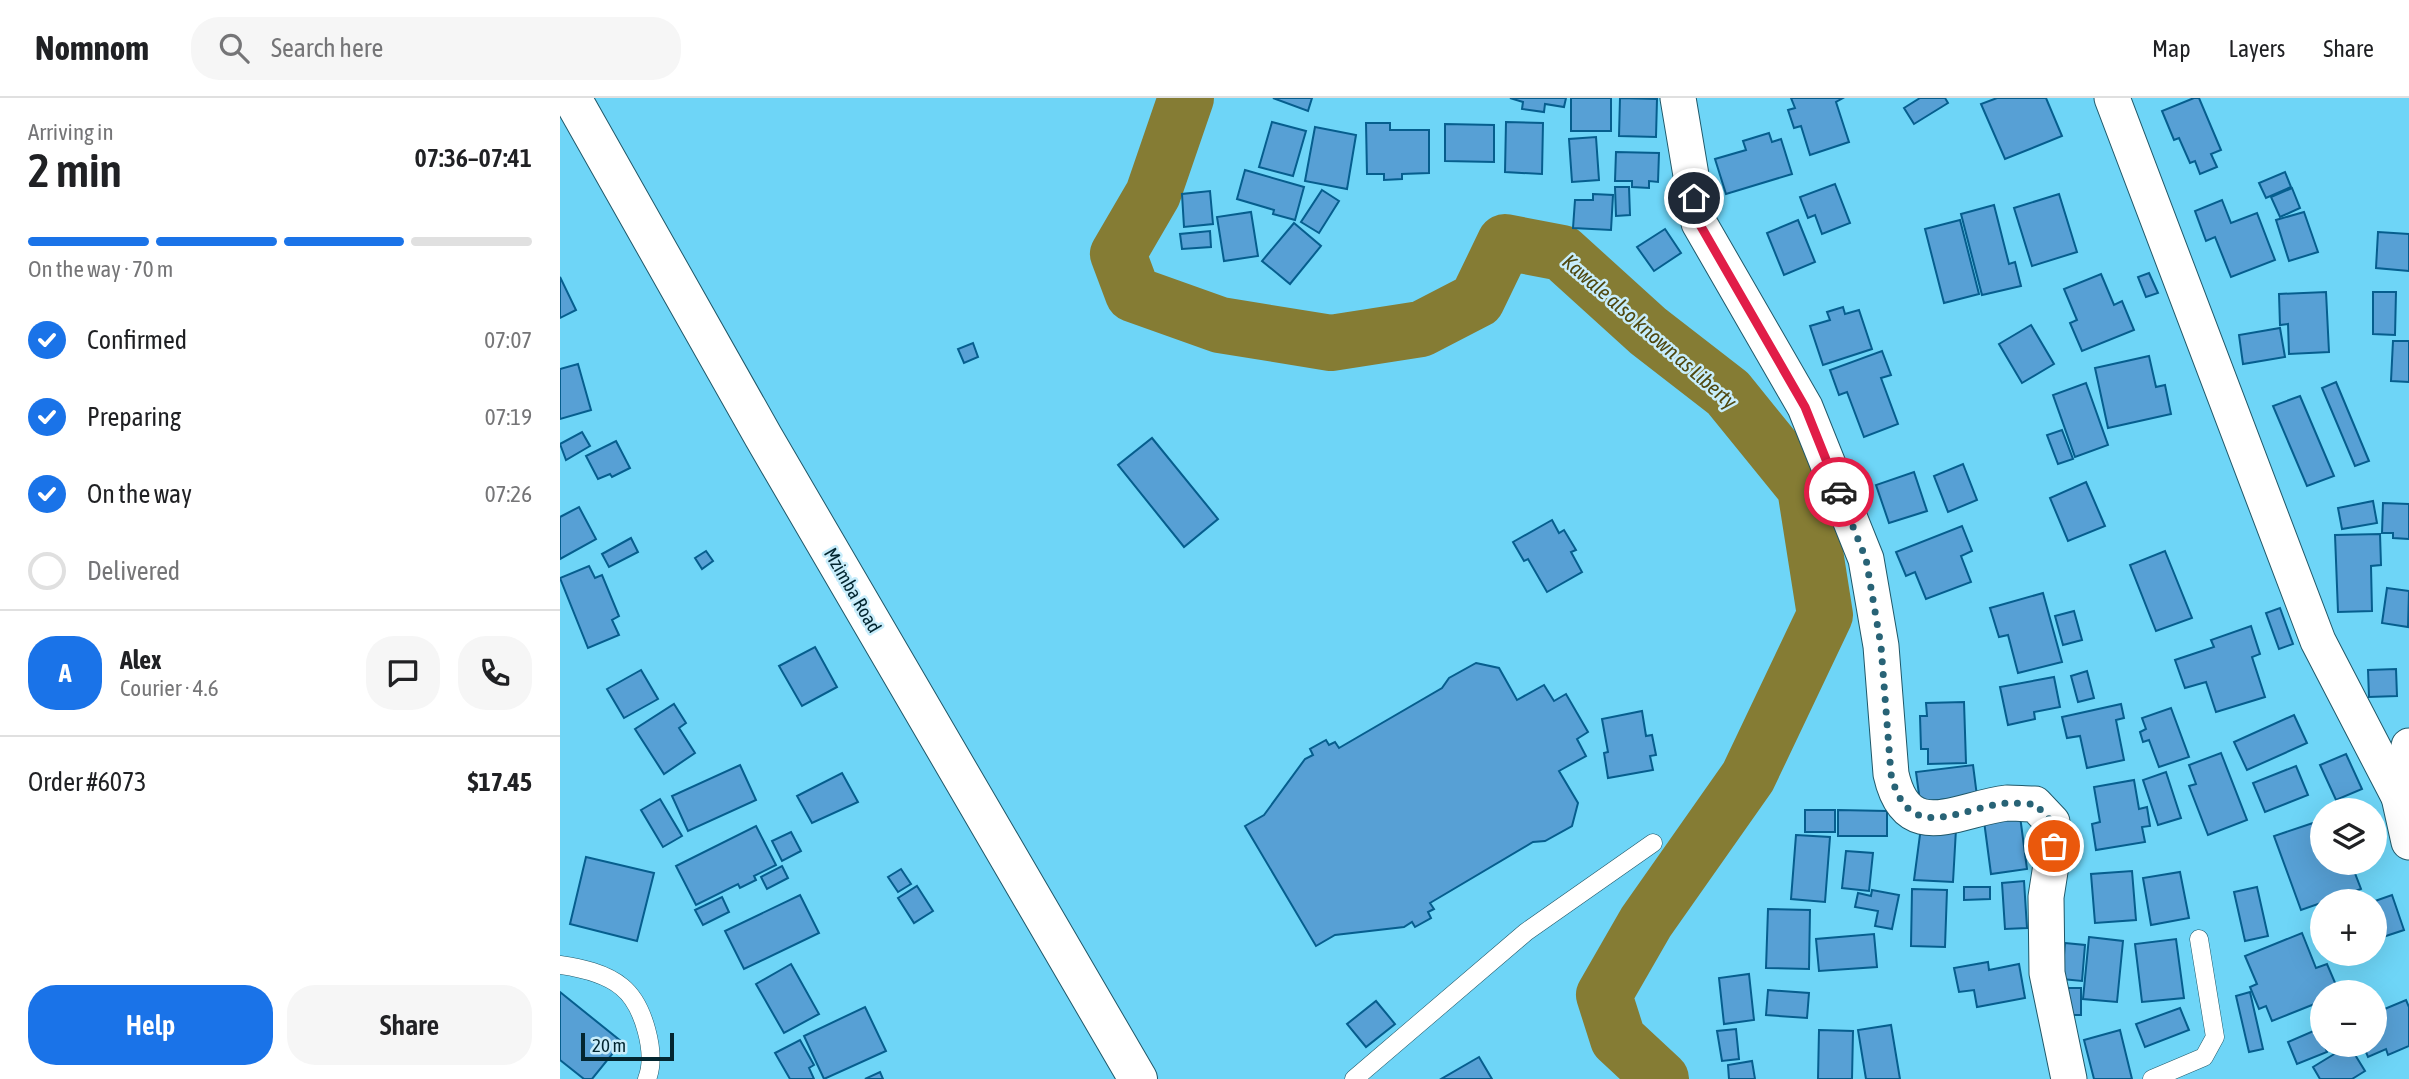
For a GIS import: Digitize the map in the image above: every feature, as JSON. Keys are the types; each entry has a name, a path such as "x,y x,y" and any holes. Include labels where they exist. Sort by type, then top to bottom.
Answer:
{"street":[{"name":"Mzimba Road","path":"572,98 763,436 1138,1079"},
{"path":"1678,98 1699,223 1805,407 1866,559 1881,646 1891,774 1895,793 1904,808 1924,818 1950,817 2007,803 2035,804 2052,822 2054,846 2046,897 2047,973 2069,1079"},
{"path":"2112,98 2318,641 2399,797 2409,842"},
{"path":"2399,797 2409,746"}],"lane":[{"path":"1354,1079 1526,932 1653,844"},
{"path":"2152,1079 2204,1057 2215,1037 2199,939"},
{"path":"560,965 586,968 623,988 646,1024 652,1066 647,1079"}],"building":[{"path":"1273,98 1312,98 1308,111"},
{"path":"1510,98 1566,98 1564,107 1545,104 1544,112 1522,109 1523,102"},
{"path":"1571,98 1611,98 1611,131 1571,131"},
{"path":"1620,98 1657,99 1656,137 1619,136"},
{"path":"1791,98 1843,98 1836,102 1849,142 1810,155 1801,126 1794,128 1788,110 1795,108"},
{"path":"1920,98 1945,98 1948,103 1914,124 1904,108"},
{"path":"1997,98 2046,98 2062,136 2005,159 1981,104"},
{"path":"2199,98 2221,150 2211,154 2217,167 2200,174 2195,161 2190,163 2179,138 2174,140 2162,111"},
{"path":"1272,122 1306,131 1293,176 1259,167"},
{"path":"1506,122 1543,123 1542,174 1505,172"},
{"path":"1366,123 1390,123 1390,130 1429,130 1429,173 1402,174 1402,179 1384,180 1384,174 1367,174"},
{"path":"1445,124 1494,125 1494,162 1445,161"},
{"path":"1315,127 1356,135 1347,189 1305,181"},
{"path":"1769,133 1772,142 1781,139 1792,174 1726,194 1715,159 1746,150 1743,141"},
{"path":"1596,137 1599,180 1572,182 1569,139"},
{"path":"1616,152 1659,153 1658,182 1649,181 1649,188 1632,187 1632,181 1615,181"},
{"path":"1245,170 1304,187 1295,220 1273,214 1274,210 1237,199"},
{"path":"2285,172 2291,187 2266,198 2259,183"},
{"path":"1835,184 1850,223 1822,234 1815,215 1808,218 1800,197"},
{"path":"1615,187 1629,187 1630,215 1616,216"},
{"path":"2292,188 2300,208 2280,217 2271,197"},
{"path":"1322,190 1339,201 1319,233 1301,222"},
{"path":"1210,191 1213,224 1184,227 1182,194"},
{"path":"1593,194 1613,195 1611,230 1573,228 1575,200 1593,200"},
{"path":"2059,194 2077,252 2032,266 2014,208"},
{"path":"2222,200 2231,223 2257,213 2275,260 2231,277 2215,237 2206,241 2195,211"},
{"path":"1994,205 2009,264 2015,262 2021,286 1982,295 1961,214"},
{"path":"1251,212 1258,256 1224,261 1217,217"},
{"path":"2304,212 2318,252 2289,261 2276,220"},
{"path":"1798,220 1815,262 1784,275 1767,233"},
{"path":"1960,220 1979,294 1944,303 1925,229"},
{"path":"1294,223 1321,246 1290,284 1262,261"},
{"path":"1665,229 1681,253 1654,271 1637,247"},
{"path":"1210,231 1211,247 1182,249 1180,234"},
{"path":"2378,232 2409,234 2409,271 2376,268"},
{"path":"2149,273 2158,293 2146,297 2138,277"},
{"path":"2101,274 2114,305 2122,301 2134,330 2082,351 2070,323 2077,320 2064,289"},
{"path":"560,277 576,310 560,318"},
{"path":"2326,292 2329,352 2289,354 2288,324 2280,325 2279,294"},
{"path":"2373,292 2396,292 2395,335 2373,334"},
{"path":"1843,307 1845,314 1859,310 1872,349 1823,365 1810,326 1830,320 1827,312"},
{"path":"2031,325 2054,364 2022,383 1999,344"},
{"path":"2280,328 2285,357 2243,364 2239,335"},
{"path":"2393,341 2409,341 2409,382 2391,381"},
{"path":"973,343 978,357 964,363 958,349"},
{"path":"1882,351 1891,375 1881,378 1898,424 1864,437 1847,392 1839,395 1830,370"},
{"path":"2149,356 2156,387 2165,385 2171,414 2108,428 2095,368"},
{"path":"578,364 591,410 560,419 560,369"},
{"path":"2336,382 2369,461 2355,466 2322,388"},
{"path":"2086,383 2108,445 2075,457 2053,395"},
{"path":"2300,396 2334,476 2307,486 2273,406"},
{"path":"2062,430 2073,459 2058,464 2047,435"},
{"path":"582,432 590,446 566,460 560,444"},
{"path":"1152,438 1218,519 1184,547 1118,465"},
{"path":"616,441 630,468 612,477 610,474 598,479 586,456"},
{"path":"1963,464 1977,500 1948,512 1934,476"},
{"path":"1914,472 1927,511 1889,523 1876,485"},
{"path":"2086,482 2105,526 2068,541 2050,498"},
{"path":"2373,501 2377,523 2342,529 2338,508"},
{"path":"2383,503 2409,504 2409,539 2393,538 2393,533 2382,533"},
{"path":"579,507 596,539 560,559 560,517"},
{"path":"1552,520 1559,533 1564,530 1576,550 1571,552 1582,572 1547,592 1528,559 1524,561 1513,542"},
{"path":"1962,526 1972,551 1961,556 1971,582 1926,599 1915,572 1906,576 1896,552"},
{"path":"2380,534 2381,565 2371,566 2372,611 2338,612 2335,535"},
{"path":"631,538 638,552 609,567 602,554"},
{"path":"706,551 713,561 702,569 695,558"},
{"path":"2165,551 2192,618 2156,631 2130,565"},
{"path":"589,566 595,578 602,575 619,616 612,620 619,635 588,648 560,578"},
{"path":"2387,588 2409,591 2408,627 2382,623"},
{"path":"2043,593 2062,662 2018,673 2008,635 1999,637 1990,608"},
{"path":"2280,608 2293,644 2279,649 2266,613"},
{"path":"2074,611 2082,640 2063,645 2055,616"},
{"path":"2251,626 2260,654 2252,657 2265,697 2216,712 2206,682 2185,688 2175,660 2214,647 2211,640"},
{"path":"815,647 837,687 802,706 779,666"},
{"path":"1476,663 1499,668 1517,700 1544,685 1554,701 1566,694 1588,732 1577,739 1586,756 1559,771 1578,803 1572,826 1545,841 1533,842 1430,903 1434,909 1428,912 1431,918 1415,927 1412,922 1404,927 1335,935 1316,946 1245,826 1264,815 1305,759 1313,755 1310,749 1326,740 1329,745 1335,742 1339,748 1442,688 1449,678"},
{"path":"2396,669 2397,696 2369,697 2368,670"},
{"path":"641,670 658,699 624,718 607,689"},
{"path":"2087,671 2094,698 2078,702 2071,676"},
{"path":"2054,677 2060,707 2034,712 2035,719 2008,725 2000,687"},
{"path":"1964,702 1966,763 1928,764 1928,749 1921,749 1920,716 1927,716 1926,703"},
{"path":"674,704 686,723 679,728 695,753 664,774 635,729"},
{"path":"2121,704 2124,718 2116,720 2124,760 2087,768 2080,736 2067,738 2062,717"},
{"path":"2171,708 2189,757 2159,767 2149,740 2143,742 2140,732 2146,729 2142,718"},
{"path":"1642,711 1646,736 1652,735 1656,755 1650,756 1653,770 1608,778 1604,753 1608,752 1602,719"},
{"path":"2294,715 2307,743 2247,770 2234,742"},
{"path":"2221,753 2247,820 2208,835 2189,786 2196,784 2189,765"},
{"path":"2346,754 2362,789 2335,798 2320,765"},
{"path":"740,765 756,800 688,831 672,796"},
{"path":"1973,765 1977,796 1920,802 1916,772"},
{"path":"2296,766 2308,795 2265,812 2253,783"},
{"path":"2166,772 2181,818 2158,825 2143,780"},
{"path":"842,773 858,802 812,823 797,796"},
{"path":"2134,780 2139,809 2147,807 2150,826 2142,827 2145,842 2096,850 2092,824 2100,822 2094,787"},
{"path":"660,799 682,836 663,847 641,810"},
{"path":"1805,810 1835,810 1835,832 1805,832"},
{"path":"1838,810 1887,811 1887,836 1838,836"},
{"path":"2020,816 2027,869 1991,874 1984,821"},
{"path":"2310,824 2310,875 2356,875 2361,889 2310,889 2310,907 2301,910 2274,836"},
{"path":"756,826 776,865 754,876 756,880 740,888 738,884 696,905 676,866"},
{"path":"1921,827 1956,829 1953,882 1914,880"},
{"path":"791,832 801,851 782,861 772,841"},
{"path":"1796,835 1830,837 1825,902 1791,899"},
{"path":"1846,851 1873,853 1869,891 1842,888"},
{"path":"586,857 654,873 637,941 570,924"},
{"path":"782,866 788,878 767,889 761,877"},
{"path":"901,869 911,884 898,892 888,877"},
{"path":"2132,871 2136,920 2095,923 2091,874"},
{"path":"2180,872 2189,918 2151,925 2143,878"},
{"path":"2024,881 2027,928 2005,929 2002,883"},
{"path":"917,886 933,911 914,923 898,898"},
{"path":"1964,887 1990,887 1990,899 1964,900"},
{"path":"2257,887 2268,936 2245,941 2234,892"},
{"path":"1912,889 1947,890 1945,947 1911,946"},
{"path":"1872,890 1899,895 1892,929 1875,926 1878,911 1855,907 1858,893 1871,896"},
{"path":"800,895 819,933 744,969 725,931"},
{"path":"2392,895 2404,930 2387,936 2387,897"},
{"path":"722,897 729,912 703,925 695,910"},
{"path":"1768,909 1810,910 1809,969 1766,968"},
{"path":"2302,933 2310,953 2310,966 2328,966 2334,980 2310,980 2310,1006 2272,1021 2266,1006 2259,1009 2250,987 2257,984 2245,956"},
{"path":"1874,934 1877,967 1819,971 1816,939"},
{"path":"2089,937 2123,941 2117,1002 2083,999"},
{"path":"2176,939 2184,998 2142,1002 2135,944"},
{"path":"2065,943 2085,945 2082,981 2062,979"},
{"path":"1988,962 1989,970 2019,964 2025,998 1977,1007 1974,990 1959,992 1954,968"},
{"path":"791,964 819,1014 784,1033 756,984"},
{"path":"1749,974 1754,1020 1724,1024 1719,978"},
{"path":"2067,988 2081,988 2081,1015 2067,1015"},
{"path":"1768,990 1809,993 1807,1018 1766,1015"},
{"path":"560,992 622,1042 592,1079 584,1079 560,1060"},
{"path":"2250,992 2263,1049 2249,1052 2236,996"},
{"path":"2406,1000 2409,1007 2409,1046 2388,1055 2387,1052 2387,1008"},
{"path":"1376,1001 1395,1024 1366,1047 1347,1024"},
{"path":"865,1007 886,1051 824,1079 804,1036"},
{"path":"2180,1008 2189,1030 2145,1047 2136,1024"},
{"path":"1891,1025 1900,1079 1866,1079 1858,1030"},
{"path":"1736,1029 1739,1059 1722,1061 1717,1031"},
{"path":"1819,1030 1853,1031 1852,1079 1818,1079"},
{"path":"2120,1030 2132,1079 2094,1079 2084,1040"},
{"path":"2310,1032 2310,1057 2314,1057 2297,1064 2288,1042"},
{"path":"800,1040 814,1065 809,1068 814,1079 790,1079 775,1053"},
{"path":"1479,1057 1492,1079 1441,1079"},
{"path":"2329,1057 2356,1057 2365,1071 2352,1079 2320,1079 2313,1067"},
{"path":"1752,1061 1755,1079 1729,1079 1728,1065"},
{"path":"880,1072 883,1079 865,1079"}],"waterway":[{"name":"Kawale also known as Liberty","path":"1186,98 1153,194 1118,254 1133,294 1220,325 1331,343 1421,329 1477,300 1505,242 1562,253 1648,331 1728,393 1805,488 1825,615 1748,777 1646,922 1604,995 1618,1039 1661,1079"}],"way so far":[{"path":"1839,492 1866,559 1881,646 1891,743 1891,774 1895,793 1904,808 1924,818 1950,817 2007,803 2035,804 2052,822 2054,846"}],"route":[{"path":"1694,198 1699,223 1805,407 1839,492"}]}
